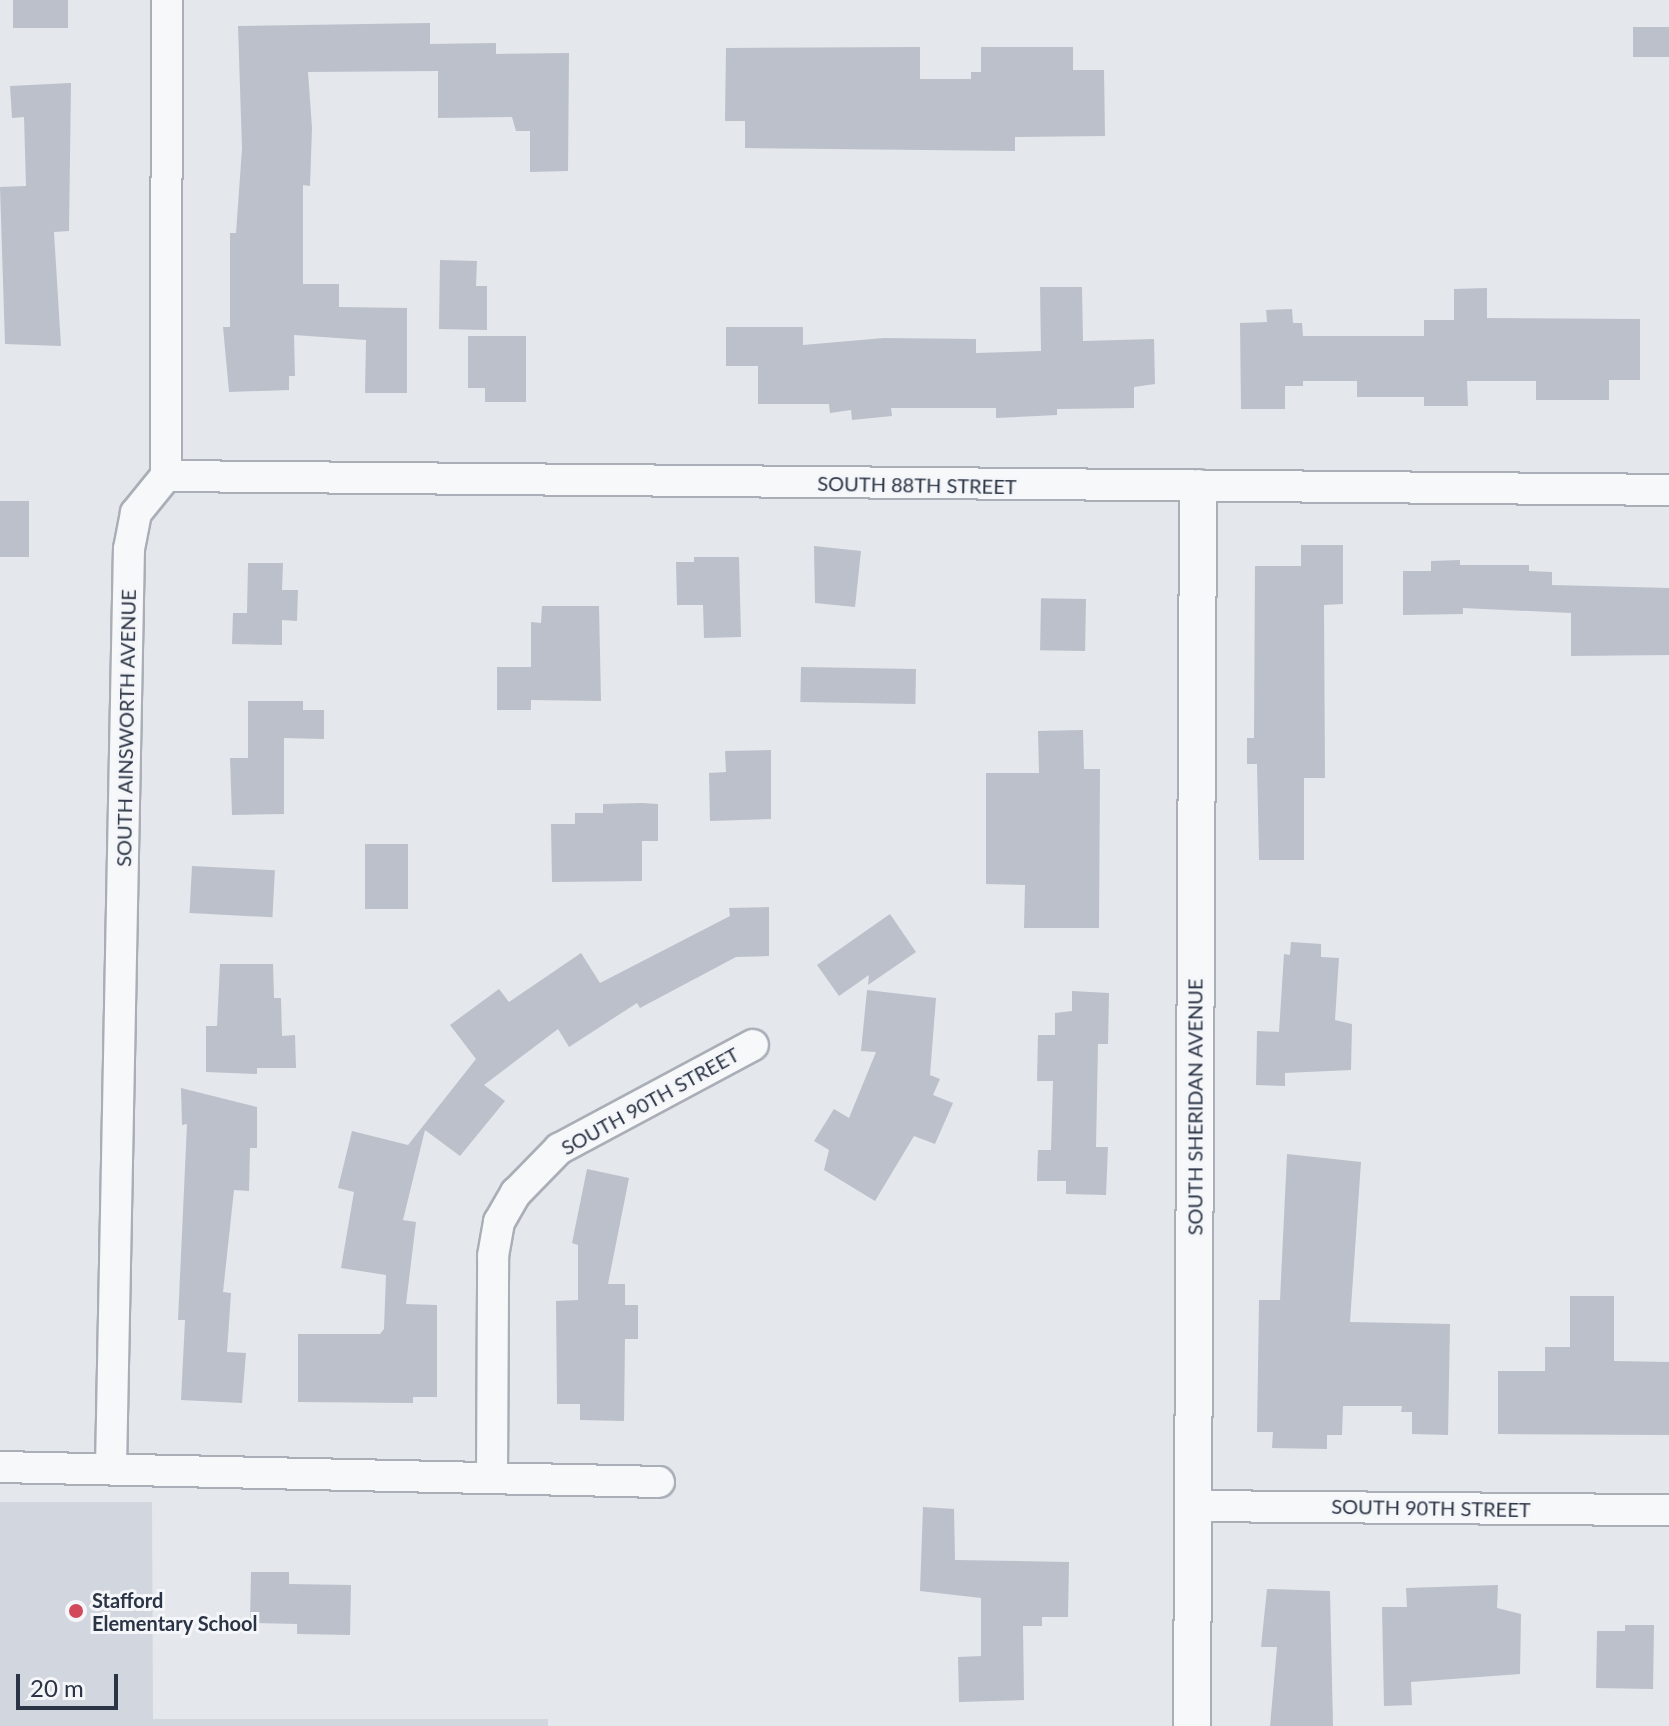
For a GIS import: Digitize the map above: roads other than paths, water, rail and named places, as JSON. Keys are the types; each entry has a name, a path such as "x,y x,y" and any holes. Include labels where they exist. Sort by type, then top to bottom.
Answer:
{"street":[{"path":"166,476 167,0"},
{"name":"SOUTH 88TH STREET","path":"166,476 1669,490"},
{"name":"SOUTH AINSWORTH AVENUE","path":"111,1468 129,549 136,513 166,476"},
{"name":"SOUTH SHERIDAN AVENUE","path":"1192,1726 1198,488"},
{"name":"SOUTH 90TH STREET","path":"492,1477 493,1256 499,1222 516,1193 559,1149 753,1045"},
{"path":"0,1467 659,1482"},
{"name":"SOUTH 90TH STREET","path":"1193,1506 1669,1510"}],"place":[{"name":"Stafford Elementary School","path":"76,1611"}]}
